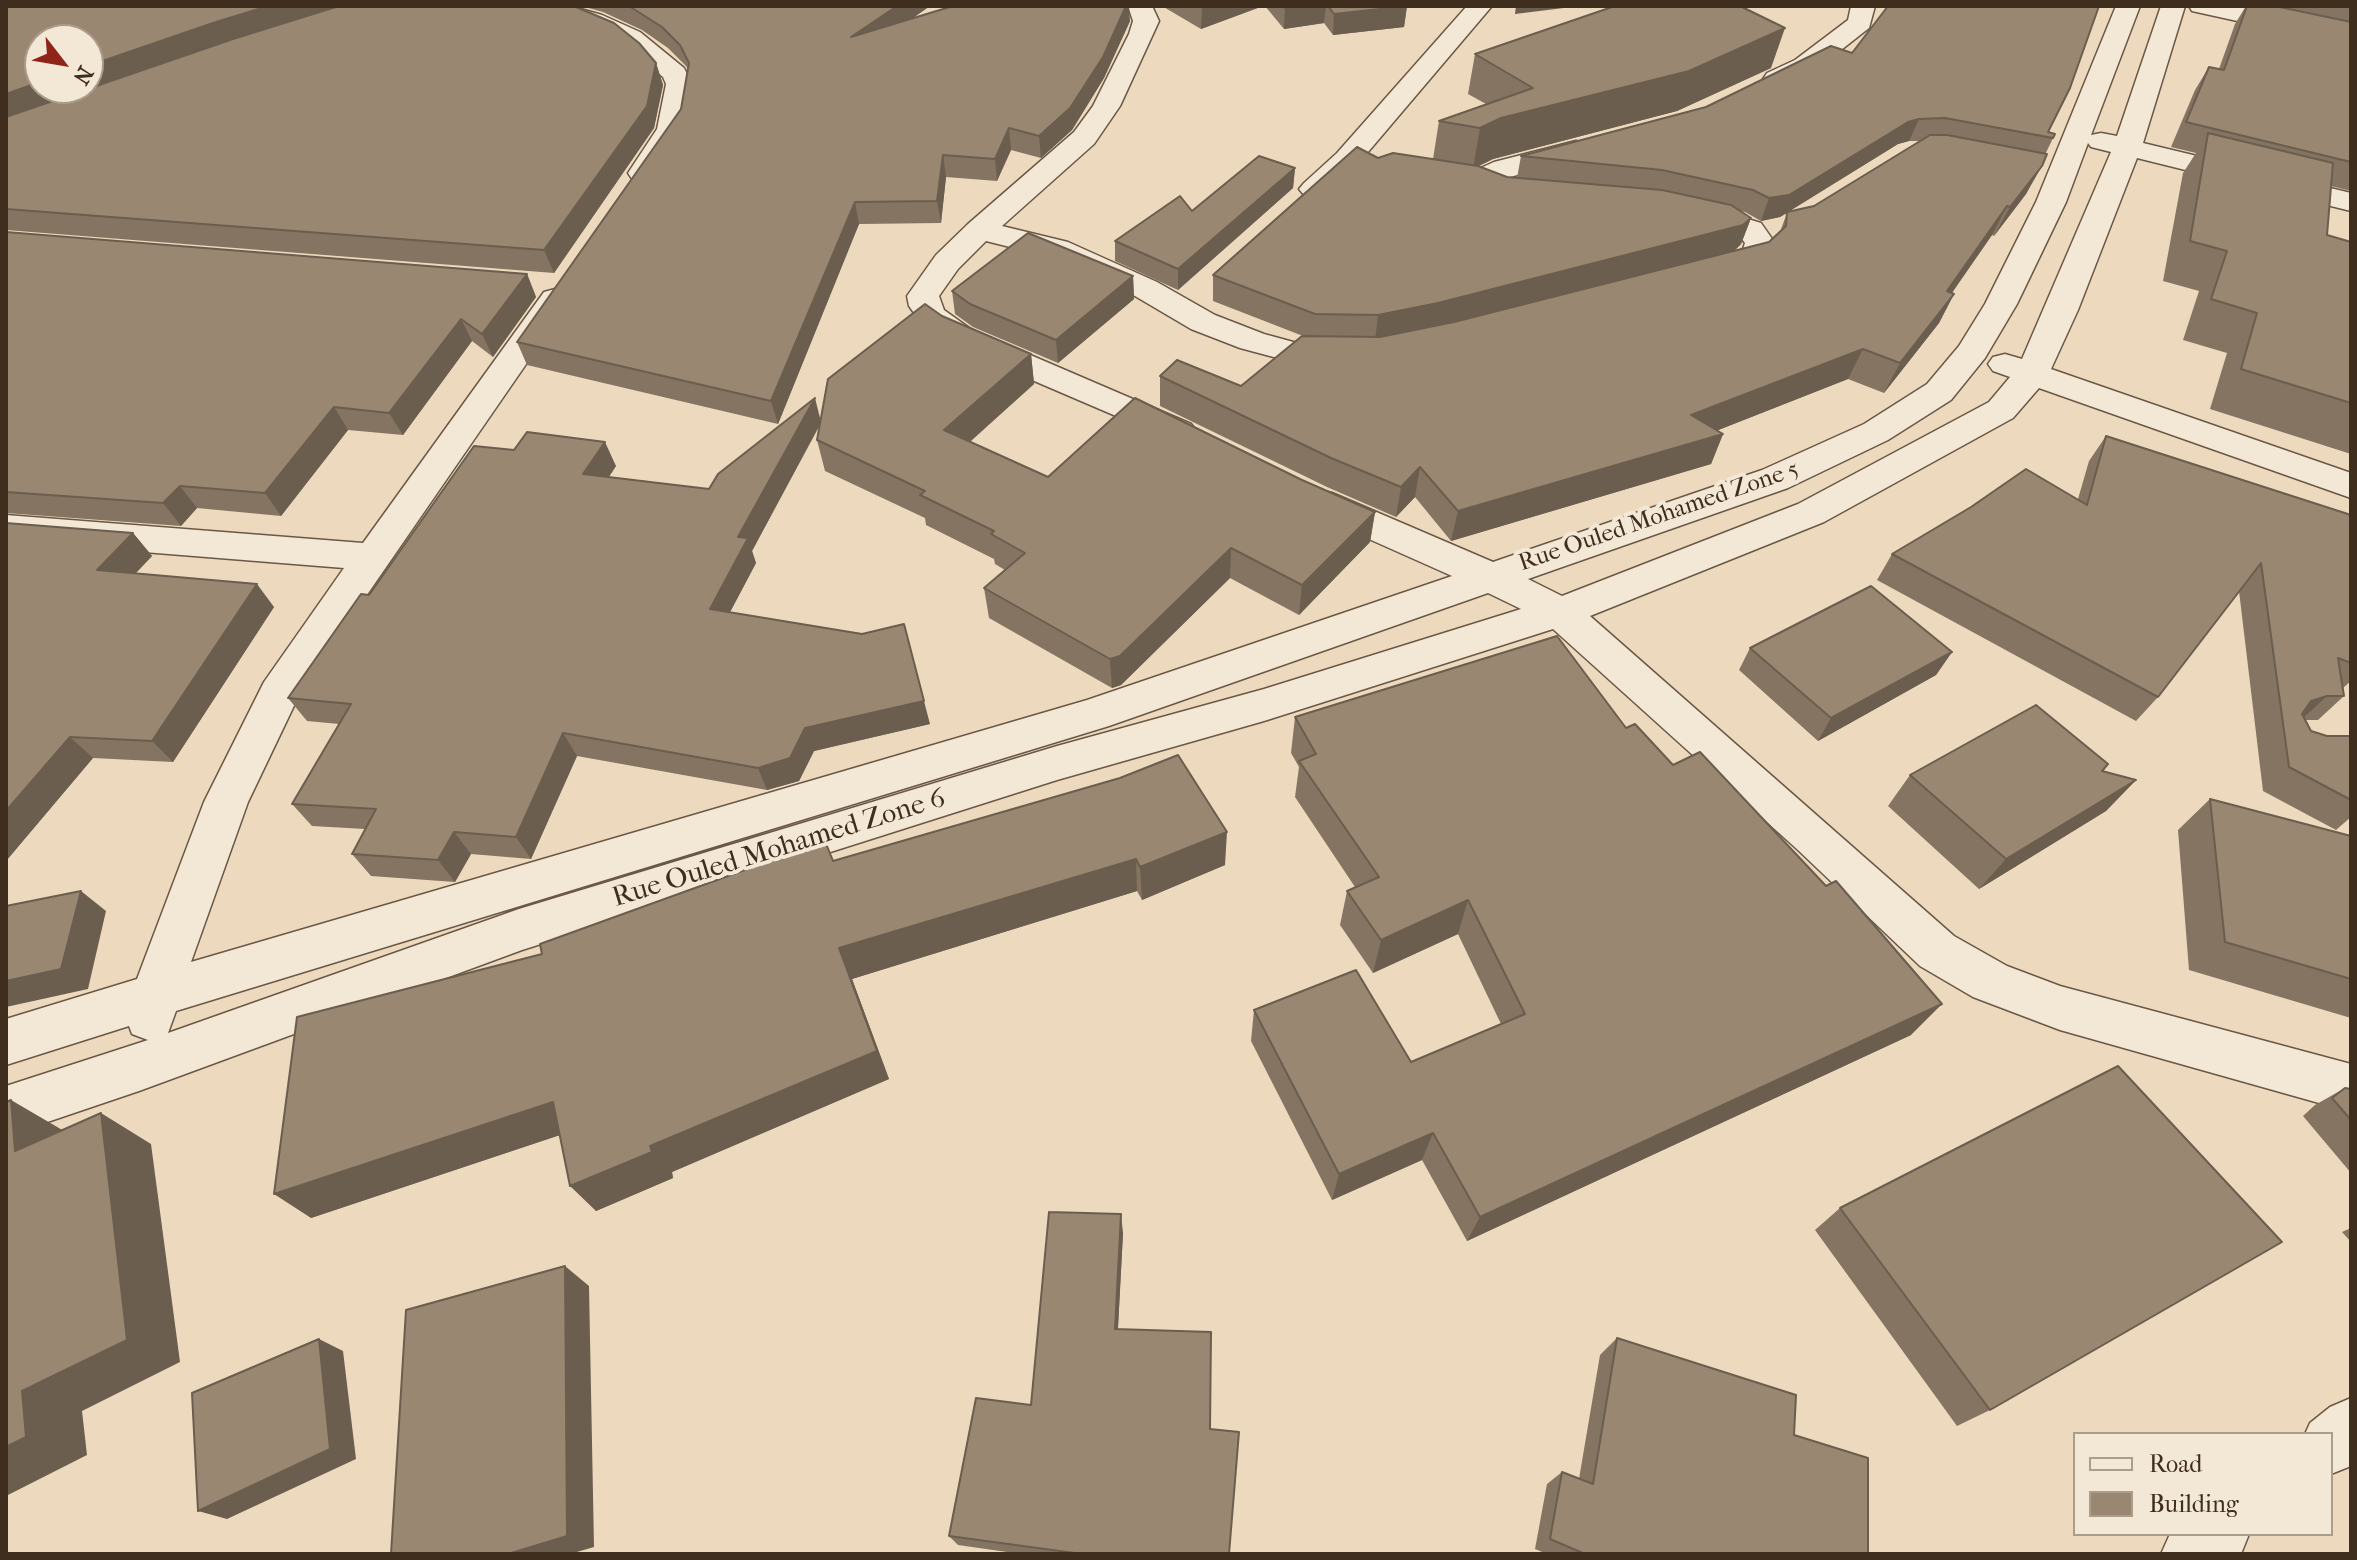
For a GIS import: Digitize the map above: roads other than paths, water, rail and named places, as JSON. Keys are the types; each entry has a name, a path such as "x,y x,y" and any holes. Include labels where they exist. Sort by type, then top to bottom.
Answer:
{"street":[{"path":"542,6 593,20 631,37 675,74 679,84 671,129 622,202"},
{"path":"1140,6 1146,21 1142,34 1106,106 1084,138 979,230 947,262 923,296 925,306 933,317 960,337 1202,443"},
{"path":"1292,209 1347,159 1480,6"},
{"path":"1747,92 1804,66 1860,23 1863,6"},
{"name":"Rue Ouled Mohamed Zone 5","path":"1278,651 1775,479 1876,432 1939,392 1973,351 2001,304 2047,173 2077,136 2128,6"},
{"name":"Rue Ouled Mohamed Zone 5","path":"1560,612 1811,513 2001,410 2032,374 2062,310 2127,148 2173,6"},
{"path":"2201,6 2351,38"},
{"path":"2077,136 2351,202"},
{"path":"1483,182 1484,177 1504,168 1603,141"},
{"path":"1347,159 1378,164"},
{"path":"1453,177 1483,182 1494,189 1548,195"},
{"path":"1667,206 1766,232 1758,253 1746,261 1687,276"},
{"path":"979,230 1057,249 1146,289 1192,299 1215,327 1296,353 1375,354"},
{"path":"139,1067 154,998 226,802 285,682 556,281"},
{"path":"1973,351 2351,486"},
{"path":"1285,485 1489,576 1560,612 1814,837 1937,951 1990,982 2060,1008 2351,1088"},
{"path":"6,528 371,557"},
{"name":"Rue Ouled Mohamed Zone 6","path":"6,1111 139,1067 519,930 1057,763 1264,705 1560,612"},
{"name":"Rue Ouled Mohamed Zone 6","path":"6,1042 315,946 1094,714 1278,651"},
{"path":"2333,1442 2351,1428"},
{"path":"2193,1554 2216,1536"}]}
